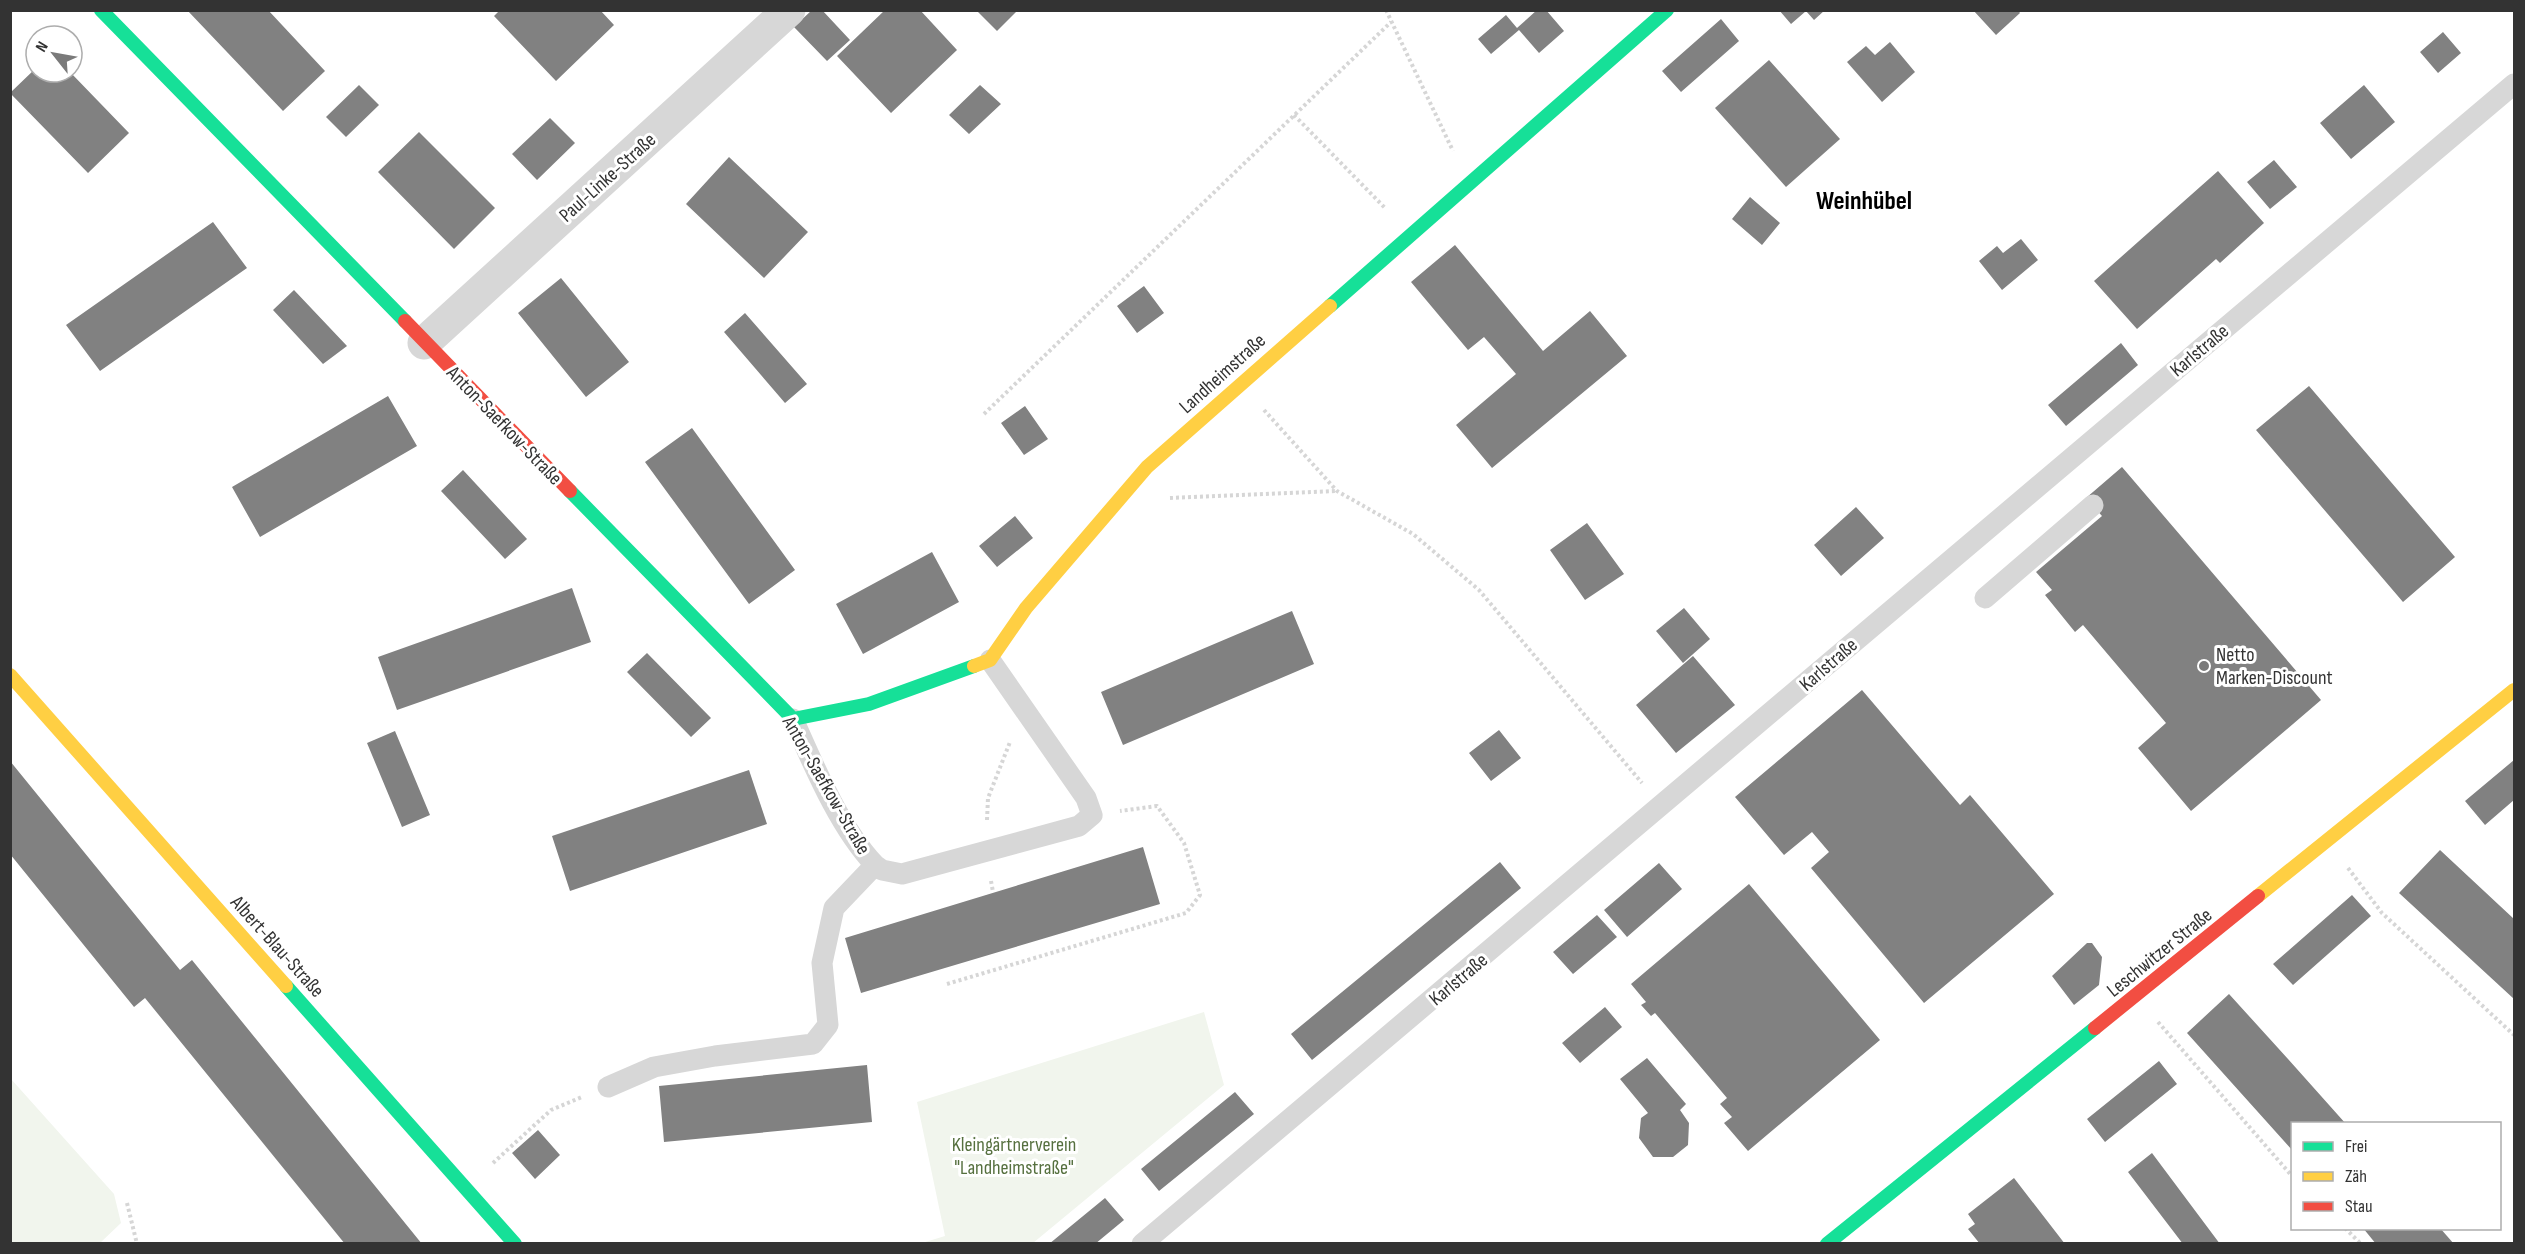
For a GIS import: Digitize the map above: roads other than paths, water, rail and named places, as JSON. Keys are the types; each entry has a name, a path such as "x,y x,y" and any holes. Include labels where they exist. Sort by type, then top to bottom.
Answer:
{"street":[{"name":"Anton-Saefkow-Straße","path":"101,10 793,719"},
{"name":"Paul-Linke-Straße","path":"424,343 789,10"},
{"name":"Landheimstraße","path":"990,660 1026,609 1147,466 1667,10"},
{"path":"793,719 868,705 990,660"},
{"name":"Albert-Blau-Straße","path":"10,675 515,1244"},
{"name":"Leschwitzer Straße","path":"1827,1244 2514,690"}],"lane":[{"name":"Karlstraße","path":"1142,1244 2514,84"},
{"path":"1985,598 2093,505"},
{"name":"Anton-Saefkow-Straße","path":"793,719 819,777 863,852 882,870 902,874 1078,826 1092,815 1086,798 990,660"},
{"name":"Anton-Saefkow-Straße","path":"608,1087 654,1067 715,1056 813,1044 828,1025 822,963 834,908 875,865"}],"place":[{"name":"Netto Marken-Discount","path":"2204,666"}],"district":[{"name":"Weinhübel","path":"1864,200"}],"park label":[{"name":"Kleingärtnerverein \"Landheimstraße\"","path":"1014,1156"}]}
